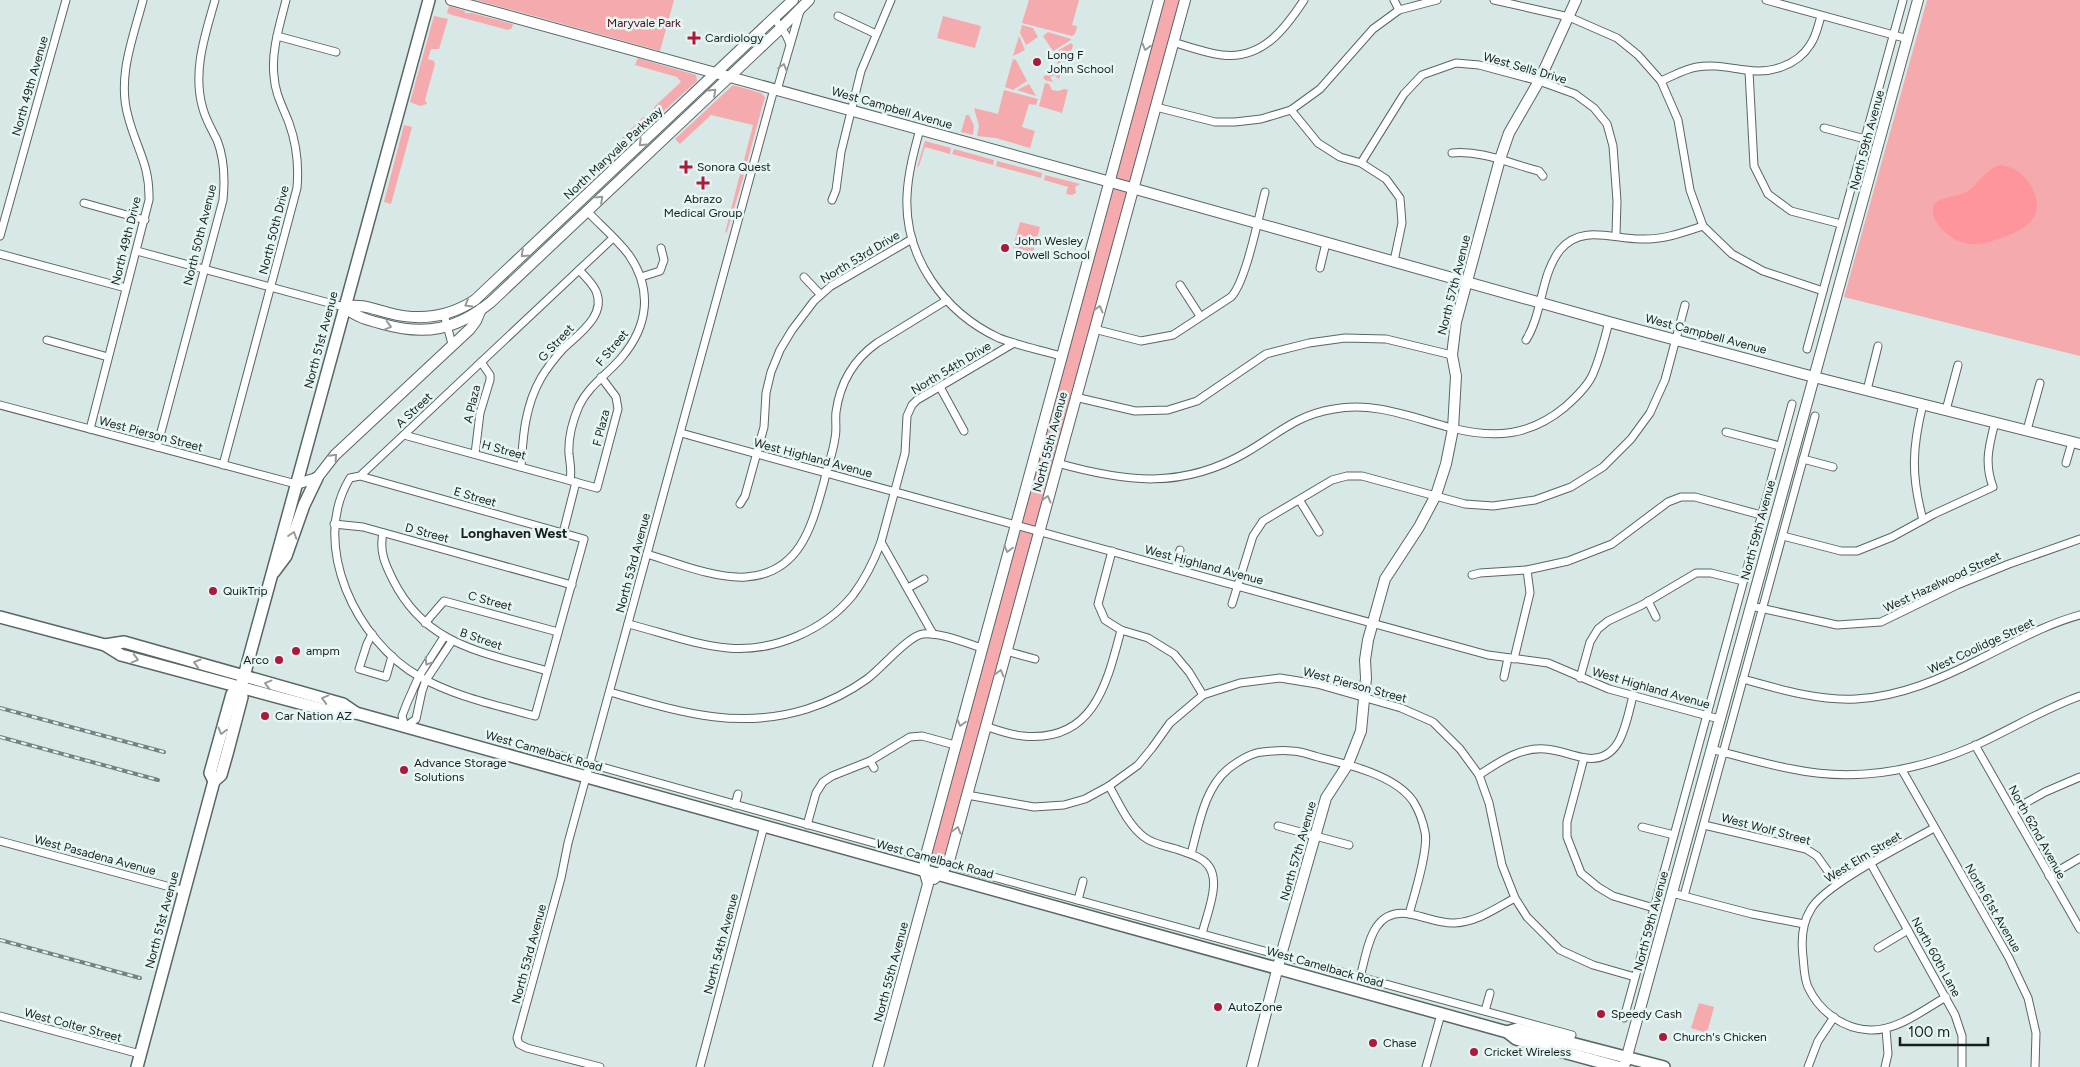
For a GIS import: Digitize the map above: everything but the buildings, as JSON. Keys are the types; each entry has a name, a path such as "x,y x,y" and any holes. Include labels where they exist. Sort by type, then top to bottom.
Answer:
{"main road":[{"name":"North 51st Avenue","path":"136,1067 214,781 221,776 242,697 242,682 429,0"},
{"path":"270,578 286,556 304,505 317,478"},
{"name":"West Camelback Road","path":"0,617 105,645 124,642 242,682 343,704 356,713 1507,1032 1516,1040 1618,1067"},
{"name":"West Camelback Road","path":"1507,1032 1517,1029 1558,1035 1625,1062 1664,1067"}],"street":[{"name":"North 49th Avenue","path":"0,236 66,0"},
{"name":"North 49th Drive","path":"90,429 149,200 147,168 128,117 124,85 126,65 143,0"},
{"name":"North 50th Avenue","path":"157,447 223,200 225,179 223,160 203,109 199,88 200,54 215,0"},
{"name":"North 50th Drive","path":"224,465 298,188 297,150 278,98 273,75 278,36 286,0"},
{"name":"West Campbell Avenue","path":"450,0 1134,188 1609,322 1814,377 2076,443"},
{"name":"North Maryvale Parkway","path":"344,307 358,304 405,317 431,317 466,305 483,292 627,158 715,72 775,19 793,0"},
{"name":"North Maryvale Parkway","path":"344,307 355,315 395,328 423,330 448,327 467,319 481,309 587,211 809,0"},
{"path":"832,200 836,190 838,163 862,68 891,0"},
{"name":"North 55th Avenue","path":"878,1067 928,884 924,870 926,855 1159,0"},
{"name":"North 55th Avenue","path":"928,884 940,875 949,860 1185,0"},
{"path":"1173,42 1223,55 1239,55 1269,42 1285,28 1304,0"},
{"path":"1394,0 1399,10"},
{"path":"1156,107 1215,122 1261,119 1291,110 1320,88 1373,28 1399,10 1437,0"},
{"path":"1494,0 1569,17 1617,38 1638,55 1661,82 1678,120 1690,190 1703,226 1732,254 1763,271 1823,291"},
{"name":"North 57th Avenue","path":"1252,1067 1314,835 1326,798 1348,764 1364,722 1365,660 1372,622 1385,579 1419,527 1436,495 1446,464 1453,428 1456,376 1452,355 1456,322 1500,159 1509,133 1540,81 1576,0"},
{"path":"1766,0 1908,39"},
{"name":"North 59th Avenue","path":"1807,349 1902,0"},
{"name":"North 59th Avenue","path":"1625,1062 1918,0"},
{"name":"North 53rd Avenue","path":"600,1067 527,1048 520,1044 517,1038 647,554 800,9"},
{"path":"838,16 876,34"},
{"path":"1661,82 1680,72 1696,67 1719,65 1749,71 1775,70 1803,54 1811,45 1821,16"},
{"path":"775,19 790,45"},
{"path":"278,36 336,52"},
{"name":"West Sells Drive","path":"1361,164 1404,94 1422,75 1456,63 1479,65 1540,81 1575,94 1594,108 1607,124 1613,146 1617,201 1616,235"},
{"path":"1749,71 1754,166 1768,194 1791,211 1841,224"},
{"path":"666,136 666,128 679,114 691,96"},
{"path":"1291,110 1318,143 1340,157 1361,164 1386,179 1400,198 1402,223 1394,261"},
{"path":"1824,128 1865,139"},
{"path":"920,129 910,167 907,189 907,214 912,239 926,272 947,300 976,325 1014,343 1062,356"},
{"path":"1452,153 1462,152 1500,159 1539,171 1543,176"},
{"path":"627,158 641,159"},
{"path":"1094,330 1141,341 1173,335 1231,297 1236,292 1265,192"},
{"path":"84,202 145,220"},
{"name":"F Street","path":"563,533 572,481 569,446 573,423 587,392 630,347 641,327 644,310 641,277 628,254 587,211"},
{"path":"1526,340 1533,328 1550,270 1561,250 1574,239 1593,234 1616,235 1639,240 1668,237 1703,226"},
{"name":"A Street","path":"548,671 536,716 458,694 423,678 392,656 372,634 345,589 336,557 334,524 339,504 350,478 360,476 613,238"},
{"name":"North 53rd Drive","path":"740,504 745,496 764,427 766,393 776,361 792,330 820,294 912,239"},
{"path":"1320,268 1326,243"},
{"path":"641,277 660,271 664,260 661,248"},
{"path":"137,251 344,307"},
{"path":"0,254 126,288"},
{"name":"G Street","path":"521,467 524,424 538,383 554,359 592,321 596,312 598,299 596,290 579,270"},
{"name":"North 53rd Drive","path":"804,277 820,294"},
{"path":"1180,285 1200,316"},
{"path":"647,554 726,576 747,577 769,571 792,556 804,541 812,523 836,438 836,414 839,396 851,367 866,350 947,300"},
{"path":"1232,604 1253,536 1263,521 1300,501 1332,480 1346,476 1362,476 1465,504 1494,506 1534,500 1571,487 1603,467 1631,439 1650,413 1665,380 1685,305"},
{"name":"North Maryvale Parkway","path":"317,478 335,456 476,321 481,309"},
{"path":"444,314 452,344"},
{"path":"1057,464 1118,478 1151,480 1180,476 1217,466 1237,457 1285,426 1305,416 1346,407 1385,410 1453,428 1491,435 1516,432 1548,420 1576,398 1591,377 1609,322"},
{"path":"1075,397 1135,411 1168,410 1198,401 1266,354 1309,343 1345,338 1386,339 1452,355"},
{"path":"46,340 108,358"},
{"name":"North 54th Drive","path":"881,542 904,453 909,410 917,400 1014,343"},
{"path":"1867,390 1878,346"},
{"name":"A Plaza","path":"475,454 480,413 490,380 490,375 481,362"},
{"path":"1946,410 1958,365"},
{"name":"F Plaza","path":"597,488 618,408 616,397 601,377"},
{"path":"2027,430 2040,383"},
{"path":"940,387 964,431"},
{"name":"North 59th Avenue","path":"1624,1018 1792,404"},
{"path":"1923,404 1917,427 1913,458 1915,485 1923,520"},
{"name":"West Pierson Street","path":"0,405 296,484"},
{"name":"North 59th Avenue","path":"1684,896 1815,416"},
{"path":"1782,536 1841,551 1857,551 1892,537 1993,487 1988,473 1988,459 1995,422"},
{"path":"1726,432 1780,446"},
{"name":"West Highland Avenue","path":"681,433 1238,585 1479,653 1548,663 1609,689 1720,719"},
{"name":"H Street","path":"404,435 597,488"},
{"path":"2066,463 2076,443"},
{"path":"1804,460 1834,467"},
{"name":"E Street","path":"360,476 584,539 572,584"},
{"path":"296,484 317,478"},
{"path":"1472,575 1480,572 1527,570 1568,561 1612,544 1668,502 1681,498 1695,497 1761,515"},
{"path":"1300,501 1319,532"},
{"name":"D Street","path":"334,524 363,527 572,584"},
{"name":"B Street","path":"383,533 381,549 389,572 405,600 425,623 461,646 548,671"},
{"name":"West Hazelwood Street","path":"1751,606 1837,625 1881,622 1957,585 2080,539"},
{"path":"881,542 933,634"},
{"path":"628,624 728,648 759,647 788,640 816,626 842,608 868,573 881,542"},
{"path":"1175,569 1180,550"},
{"path":"1112,551 1098,604 1105,620 1121,630 1148,638 1174,654 1189,672 1203,695"},
{"path":"1504,677 1530,593 1527,570"},
{"path":"1580,678 1590,642 1598,629 1608,622 1696,573 1711,573 1743,581"},
{"path":"908,588 924,579"},
{"path":"548,671 572,584"},
{"name":"C Street","path":"425,623 444,600 558,632"},
{"path":"1648,601 1656,617"},
{"name":"West Coolidge Street","path":"1743,680 1822,697 1856,699 1893,693 1941,679 2024,637 2080,615"},
{"path":"985,726 1022,736 1041,736 1067,729 1090,712 1099,697 1108,680 1121,630"},
{"path":"372,634 359,669 386,678 392,656"},
{"path":"610,692 714,718 747,719 779,716 819,705 848,692 878,670 912,638 922,634 933,634 982,648"},
{"path":"444,636 402,716 406,727 416,719 423,678 452,641"},
{"path":"1006,651 1035,659"},
{"name":"West Pierson Street","path":"967,794 1034,807 1064,805 1085,799 1109,786 1138,765 1170,723 1203,695 1240,683 1280,678 1317,684 1365,697 1401,708 1433,722 1460,749 1479,775 1489,804 1502,865 1515,898 1527,917 1560,950 1593,965 1635,977"},
{"path":"1479,775 1504,758 1528,750 1561,751 1584,758 1595,759 1606,756 1621,740 1633,696"},
{"path":"1711,749 1794,770 1858,774 1902,770 1975,745 2061,702 2080,696"},
{"path":"807,825 816,793 823,782 832,776 870,760 904,740 915,736 955,745"},
{"name":"North 62nd Avenue","path":"1975,745 2080,929"},
{"path":"1191,854 1206,802 1216,782 1227,769 1242,759 1260,752 1294,751 1348,764 1384,778 1400,788 1412,800 1420,818 1426,834 1421,867 1409,914"},
{"name":"West Camelback Road","path":"555,754 906,852"},
{"path":"1584,758 1567,822 1569,843 1581,873 1598,887 1614,896 1654,908"},
{"path":"870,760 874,768"},
{"name":"North 61st Avenue","path":"1902,770 2009,958 2028,998 2036,1033 2035,1067"},
{"path":"2013,810 2045,792 2080,777"},
{"path":"1109,786 1135,829 1143,836 1151,842 1191,854 1202,860 1209,868 1214,879 1214,888 1202,934"},
{"path":"735,805 738,794"},
{"name":"West Wolf Street","path":"1704,825 1806,850 1817,856 1837,884"},
{"name":"North 54th Avenue","path":"700,1067 764,826"},
{"path":"1278,826 1350,844"},
{"path":"1642,827 1674,835"},
{"name":"West Elm Street","path":"1804,924 1811,908 1820,896 1837,884 1934,828"},
{"name":"West Pasadena Avenue","path":"0,841 185,891"},
{"path":"2049,876 2080,858"},
{"name":"North 60th Lane","path":"1871,864 1955,1014 1962,1036 1962,1067"},
{"name":"West Camelback Road","path":"957,867 1360,977 1485,1012 1558,1035 1572,1035"},
{"path":"1078,900 1083,881"},
{"path":"1672,893 1752,914 1804,924 1802,946 1807,985 1819,1004 1844,1024 1857,1028 1886,1029 1946,997"},
{"path":"1360,977 1375,928 1380,921 1388,916 1397,913 1409,914 1440,922 1458,923 1478,917 1515,898"},
{"path":"1878,948 1908,930"},
{"path":"1485,1012 1490,993"},
{"path":"1627,1006 1638,1017"},
{"path":"1426,1067 1440,1014"},
{"name":"West Colter Street","path":"0,1016 140,1054"},
{"path":"1808,1067 1818,1041 1834,1017"},
{"path":"1885,1067 1888,1054 1886,1029"}],"green space":[{"name":"Maryvale Park","path":"476,0 674,0 660,51"},
{"path":"1029,0 1079,0 1072,25 1077,26 1075,34 1072,36 1022,23"},
{"path":"1163,0 1180,0 945,859 940,865 930,861 930,851"},
{"path":"1927,0 2080,0 2080,356 1844,297"},
{"path":"449,6 465,11 465,13 472,13 513,24 512,28 508,30 452,15 447,13"},
{"path":"434,16 448,19 439,49 431,49 428,59 434,61 435,64 425,100 427,104 420,106 410,102"},
{"path":"943,16 981,26 975,48 937,38"},
{"path":"1022,25 1033,28 1038,37 1026,45 1020,33"},
{"path":"1048,32 1071,40 1053,51 1043,36"},
{"path":"1019,36 1025,50 1013,56"},
{"path":"1071,43 1073,45 1069,59 1065,58 1064,61 1058,64 1054,53"},
{"path":"638,58 696,75 697,81 658,116 654,112 654,107 681,82 677,77 635,65"},
{"path":"1013,59 1016,60 1027,81 1013,90 1005,87"},
{"path":"1059,67 1062,68 1059,79 1054,75 1050,77 1053,82 1045,80 1043,77"},
{"path":"1045,83 1049,84 1052,90 1068,90 1062,113 1039,106"},
{"path":"1029,84 1036,96 1017,90"},
{"path":"733,85 761,93 765,97 744,173 741,172 753,125 711,115 680,144 675,139"},
{"path":"1004,90 1038,99 1036,105 1029,104 1022,127 1035,131 1030,148 996,138 977,136 979,126 974,108 998,114"},
{"path":"966,115 969,115 974,126 973,135 961,132"},
{"path":"643,117 647,117 652,122 625,148 622,144 622,138"},
{"path":"404,125 412,127 391,204 384,202"},
{"path":"925,141 951,148 950,154 925,147 917,167"},
{"path":"954,149 994,160 993,165 952,154"},
{"path":"997,161 1042,173 1041,178 996,166"},
{"path":"740,174 744,175 727,232 725,233"},
{"path":"1045,175 1080,184 1075,187 1076,193 1072,195 1066,194 1068,187 1044,180"},
{"path":"1020,222 1040,227 1033,253 1013,247"},
{"path":"1699,1003 1714,1007 1707,1033 1691,1028"}],"shaded area":[{"path":"1999,165 2014,169 2023,175 2029,183 2036,198 2037,208 2035,215 2030,222 2016,232 1990,242 1968,244 1954,239 1941,229 1936,221 1933,213 1934,204 1941,199 1968,191 1986,173"}],"railway":[{"path":"0,708 164,752"},
{"path":"0,737 158,780"},
{"path":"0,940 140,978"}],"place":[{"name":"Cardiology","path":"694,38"},
{"name":"Long F John School","path":"1037,62"},
{"name":"Sonora Quest","path":"686,167"},
{"name":"Abrazo Medical Group","path":"703,183"},
{"name":"John Wesley Powell School","path":"1005,248"},
{"name":"QuikTrip","path":"213,591"},
{"name":"ampm","path":"296,651"},
{"name":"Arco","path":"279,660"},
{"name":"Car Nation AZ","path":"265,716"},
{"name":"Advance Storage Solutions","path":"404,770"},
{"name":"AutoZone","path":"1218,1007"},
{"name":"Speedy Cash","path":"1601,1014"},
{"name":"Church's Chicken","path":"1663,1037"},
{"name":"Chase","path":"1373,1043"},
{"name":"Cricket Wireless","path":"1474,1052"}],"district":[{"name":"Longhaven West","path":"514,533"}]}
